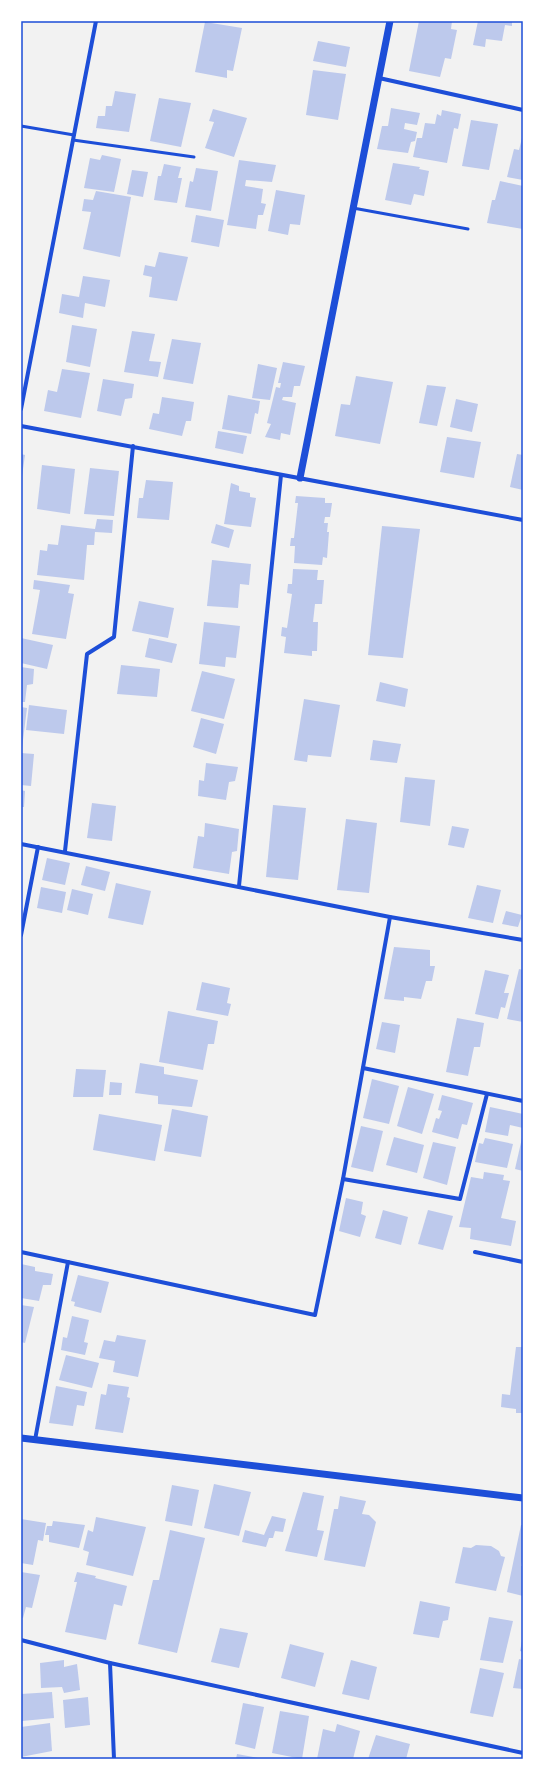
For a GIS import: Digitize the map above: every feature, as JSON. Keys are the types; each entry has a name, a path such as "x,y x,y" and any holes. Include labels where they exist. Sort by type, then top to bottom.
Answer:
{"street":[{"path":"21,409 96,21"},
{"path":"300,478 390,21"},
{"path":"379,78 523,110"},
{"path":"21,426 523,520"},
{"path":"65,852 87,654 114,637 134,446"},
{"path":"239,886 281,475"},
{"path":"21,844 390,917 523,940"},
{"path":"21,935 38,847"},
{"path":"21,1252 315,1315 343,1179 390,917"},
{"path":"363,1068 523,1101"},
{"path":"343,1179 460,1199 487,1094"},
{"path":"475,1252 523,1262"},
{"path":"35,1440 68,1262"},
{"path":"21,1438 523,1498"},
{"path":"21,1640 110,1664 523,1753"},
{"path":"110,1664 114,1759"}],"lane":[{"path":"21,126 73,138 194,157"},
{"path":"353,208 468,229"}],"building":[{"path":"419,21 452,21 451,29 457,30 451,59 445,58 440,77 409,71"},
{"path":"478,21 512,21 512,26 505,25 502,41 486,39 485,47 473,45"},
{"path":"205,22 242,28 233,71 227,70 227,78 195,72"},
{"path":"318,41 350,47 346,67 313,61"},
{"path":"313,70 346,74 338,120 306,115"},
{"path":"115,91 136,94 129,132 96,128 98,116 105,116 106,106 112,106"},
{"path":"159,98 191,103 181,147 150,141"},
{"path":"391,108 420,113 417,125 405,123 404,129 417,132 415,141 411,142 408,153 377,149 382,126 388,126"},
{"path":"213,109 247,118 234,157 205,148 214,122 209,121"},
{"path":"442,110 461,114 458,129 454,128 447,163 413,157 417,138 422,138 425,123 435,124 437,114 441,116"},
{"path":"471,120 498,124 489,170 462,166"},
{"path":"523,134 523,180 507,177 514,149 519,150"},
{"path":"102,155 121,159 114,192 84,188 90,158 100,160"},
{"path":"239,160 276,165 272,182 246,180 245,186 263,189 261,203 266,204 263,215 258,215 256,229 227,225"},
{"path":"393,163 420,167 419,169 429,171 424,196 414,194 411,205 385,200"},
{"path":"164,164 181,167 178,178 182,178 177,203 154,200 158,176 161,176"},
{"path":"196,168 218,171 211,211 185,207 190,181 193,182"},
{"path":"132,170 148,172 143,197 127,194"},
{"path":"500,181 523,186 523,229 487,223 492,200 495,200"},
{"path":"276,190 305,195 300,225 290,224 288,235 268,231"},
{"path":"96,191 131,197 120,257 83,249 91,212 82,211 84,199 93,200"},
{"path":"196,215 224,220 219,247 191,242"},
{"path":"159,252 188,257 177,301 149,297 152,277 143,275 145,265 155,267"},
{"path":"83,276 110,280 105,307 85,303 83,318 59,313 62,294 79,297"},
{"path":"72,325 97,329 90,367 66,362"},
{"path":"132,331 155,334 149,361 161,362 158,377 124,372"},
{"path":"172,339 201,343 193,384 163,379"},
{"path":"283,362 305,366 300,386 294,386 292,397 283,397 282,400 296,403 290,435 281,433 280,440 265,437 271,424 267,423 276,387 280,388 281,383 278,383"},
{"path":"258,364 277,368 270,400 252,398"},
{"path":"62,369 90,373 81,418 44,411 48,390 57,392"},
{"path":"356,376 393,382 380,444 335,436 341,404 350,405"},
{"path":"103,379 134,384 132,398 125,399 121,416 97,411"},
{"path":"427,385 446,387 437,426 419,423"},
{"path":"228,395 260,401 258,414 255,413 251,434 222,429"},
{"path":"162,397 194,402 191,421 186,421 182,436 149,429 153,413 159,414"},
{"path":"456,399 478,404 472,432 450,427"},
{"path":"218,431 247,436 243,454 215,448"},
{"path":"447,437 481,442 474,478 440,472"},
{"path":"21,454 25,455 22,476 21,476"},
{"path":"517,454 523,455 523,490 510,487"},
{"path":"42,465 75,469 70,514 37,509"},
{"path":"90,468 119,471 114,516 84,514"},
{"path":"146,480 173,482 169,520 137,518 139,498 143,498"},
{"path":"231,483 239,486 239,491 250,493 250,497 256,498 251,527 224,524"},
{"path":"296,496 325,498 325,503 332,503 330,517 325,517 324,523 328,523 327,532 329,532 327,558 323,557 322,565 294,563 295,546 290,546 291,538 294,538 298,503 295,503"},
{"path":"97,519 113,520 112,533 95,532 94,545 87,545 84,580 37,575 40,550 47,551 48,544 58,545 61,525 95,529"},
{"path":"216,524 234,530 229,548 211,543"},
{"path":"382,526 420,529 403,658 368,655"},
{"path":"212,560 251,564 249,585 240,584 238,608 207,606"},
{"path":"293,569 318,570 317,580 324,580 322,604 315,604 313,622 318,622 317,651 312,651 312,656 284,653 286,637 281,636 282,627 287,628 292,594 287,593 288,584 292,584"},
{"path":"34,580 70,585 68,593 74,594 66,639 32,634 40,590 33,589"},
{"path":"139,601 174,608 168,638 132,631"},
{"path":"204,622 240,626 236,658 226,657 225,667 199,664"},
{"path":"21,638 53,645 47,669 21,663"},
{"path":"149,638 177,644 172,663 145,657"},
{"path":"121,665 160,669 157,697 117,694"},
{"path":"21,667 34,669 33,684 27,685 25,702 21,702"},
{"path":"202,671 235,679 224,719 191,711"},
{"path":"380,682 408,689 405,707 376,701"},
{"path":"304,699 340,705 331,757 308,755 307,762 294,760"},
{"path":"29,705 67,710 64,734 26,730"},
{"path":"21,707 27,708 22,748 21,748"},
{"path":"201,718 224,724 216,754 193,747"},
{"path":"373,740 401,744 397,763 370,760"},
{"path":"21,753 34,754 31,786 21,785"},
{"path":"206,763 238,767 235,781 229,782 226,800 198,796 199,780 204,781"},
{"path":"405,777 435,780 430,826 400,822"},
{"path":"21,790 25,791 24,807 21,807"},
{"path":"92,803 116,806 112,841 87,838"},
{"path":"273,805 306,808 298,880 266,877"},
{"path":"346,819 377,823 369,893 337,890"},
{"path":"205,823 239,829 237,851 232,852 229,874 193,868 198,836 204,837"},
{"path":"452,826 469,829 464,848 448,845"},
{"path":"47,858 70,863 65,885 42,880"},
{"path":"86,866 110,872 105,891 81,885"},
{"path":"116,883 151,891 143,925 108,918"},
{"path":"477,885 501,890 493,923 468,918"},
{"path":"41,887 66,892 62,913 37,908"},
{"path":"72,889 93,894 88,915 67,910"},
{"path":"506,911 522,915 518,927 502,924"},
{"path":"394,947 430,950 430,966 435,966 432,981 426,981 421,999 404,997 404,1001 384,999"},
{"path":"519,969 523,970 523,1022 507,1019"},
{"path":"485,970 509,975 504,993 509,993 505,1008 501,1007 498,1019 475,1014"},
{"path":"202,982 230,988 227,1003 231,1004 228,1016 196,1010"},
{"path":"168,1011 218,1021 214,1044 208,1044 203,1070 159,1062"},
{"path":"457,1018 484,1023 480,1047 474,1047 468,1076 446,1072"},
{"path":"382,1022 400,1025 395,1053 376,1049"},
{"path":"140,1063 164,1067 164,1074 198,1080 192,1107 158,1104 158,1096 135,1093"},
{"path":"76,1069 106,1070 103,1097 73,1097"},
{"path":"372,1079 399,1086 389,1124 363,1118"},
{"path":"110,1082 122,1083 121,1095 109,1095"},
{"path":"408,1087 434,1094 422,1134 397,1126"},
{"path":"442,1095 473,1103 467,1125 462,1124 458,1139 432,1132 436,1118 439,1119 442,1111 438,1110"},
{"path":"490,1107 523,1114 523,1128 510,1125 508,1136 485,1132"},
{"path":"172,1109 208,1116 201,1157 164,1151"},
{"path":"99,1114 162,1125 155,1161 93,1150"},
{"path":"361,1126 383,1131 373,1172 351,1167"},
{"path":"394,1137 424,1145 417,1173 386,1165"},
{"path":"485,1138 513,1144 507,1168 475,1162 479,1143 483,1144"},
{"path":"523,1138 523,1171 515,1169"},
{"path":"433,1142 456,1147 447,1185 423,1178"},
{"path":"484,1172 504,1175 503,1180 510,1181 501,1218 516,1221 511,1246 470,1239 471,1228 459,1227 471,1177 483,1179"},
{"path":"346,1198 363,1202 361,1214 366,1216 360,1237 339,1231"},
{"path":"383,1210 408,1217 401,1245 375,1238"},
{"path":"428,1210 453,1216 443,1250 418,1244"},
{"path":"21,1264 35,1267 35,1271 53,1274 51,1285 43,1285 39,1301 21,1298"},
{"path":"78,1275 109,1282 101,1313 74,1306 75,1302 71,1301"},
{"path":"21,1305 34,1307 25,1343 21,1342"},
{"path":"72,1316 89,1320 84,1342 88,1343 85,1355 61,1350 63,1337 67,1338"},
{"path":"117,1335 146,1340 138,1377 113,1372 115,1361 99,1358 104,1340 115,1342"},
{"path":"516,1347 523,1347 523,1413 516,1413 516,1409 501,1407 502,1394 510,1395"},
{"path":"66,1355 99,1363 92,1388 59,1380"},
{"path":"108,1384 129,1387 127,1397 130,1398 123,1433 95,1429 101,1394 106,1395"},
{"path":"56,1386 87,1392 84,1406 77,1405 73,1426 49,1423"},
{"path":"214,1484 251,1492 239,1536 204,1528"},
{"path":"172,1485 199,1490 192,1526 165,1521"},
{"path":"303,1492 324,1496 317,1530 324,1531 317,1557 285,1551"},
{"path":"340,1496 366,1501 362,1514 369,1515 376,1522 365,1567 324,1560 334,1509 338,1509"},
{"path":"272,1516 286,1519 283,1532 275,1531 273,1538 269,1538 266,1547 242,1542 245,1530 264,1535"},
{"path":"96,1517 146,1527 133,1576 86,1565 89,1552 83,1550 88,1530 93,1532"},
{"path":"21,1519 46,1523 43,1541 38,1540 33,1565 21,1563"},
{"path":"53,1521 85,1525 79,1548 49,1542 49,1535 45,1535 47,1526 52,1526"},
{"path":"521,1525 523,1525 523,1557 521,1566 523,1566 523,1596 507,1592"},
{"path":"170,1530 205,1538 177,1653 138,1644 153,1580 159,1580"},
{"path":"476,1545 491,1546 499,1551 501,1556 505,1557 496,1591 455,1583 463,1547 471,1548"},
{"path":"21,1572 40,1575 32,1608 26,1607 23,1618 21,1617"},
{"path":"77,1572 96,1576 95,1578 127,1586 122,1606 114,1604 106,1640 65,1632 77,1582 74,1582"},
{"path":"420,1601 450,1607 448,1620 443,1621 439,1638 413,1634"},
{"path":"489,1617 513,1621 503,1663 480,1660"},
{"path":"220,1628 248,1633 239,1668 211,1662"},
{"path":"523,1641 523,1652 520,1651"},
{"path":"290,1644 324,1653 315,1687 281,1678"},
{"path":"519,1659 523,1660 523,1689 513,1688"},
{"path":"64,1660 64,1667 77,1664 80,1690 64,1693 62,1687 41,1688 40,1663"},
{"path":"351,1660 377,1667 369,1700 342,1694"},
{"path":"480,1668 504,1673 493,1717 470,1713"},
{"path":"52,1692 54,1718 22,1721 21,1694"},
{"path":"88,1697 90,1725 65,1728 63,1700"},
{"path":"243,1703 264,1707 255,1749 235,1744"},
{"path":"280,1711 309,1716 302,1759 272,1753"},
{"path":"50,1723 52,1751 21,1757 21,1727"},
{"path":"337,1724 360,1731 353,1759 317,1759 323,1729 335,1732"},
{"path":"376,1735 410,1744 406,1759 368,1759"},
{"path":"237,1754 258,1758 258,1759 236,1759"}]}
